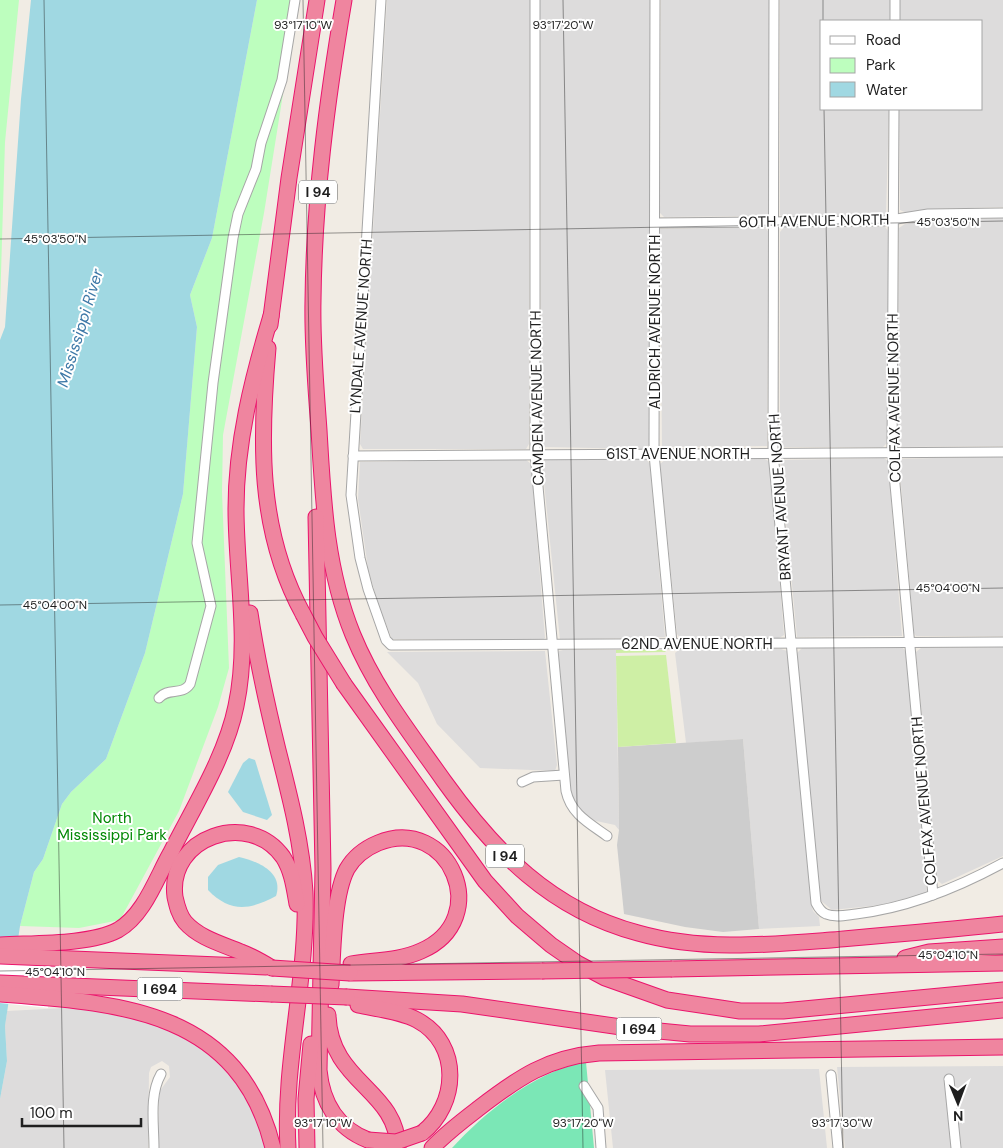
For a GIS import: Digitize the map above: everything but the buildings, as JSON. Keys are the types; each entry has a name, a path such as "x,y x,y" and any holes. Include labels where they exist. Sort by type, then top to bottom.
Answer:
{"highway":[{"name":"I 94","path":"317,0 289,178 271,316 262,414 264,474 270,517 279,555 293,593 315,638 344,684 484,881 517,916 551,945 577,963 605,978 667,1000 740,1011 784,1011 1003,990"},
{"name":"I 94","path":"344,0 326,114 316,216 313,306 316,386 326,535 335,580 353,635 378,686 394,712 482,831 516,868 559,899 589,916 639,934 679,942 750,945 940,931 1003,924"},
{"path":"0,945 105,936 123,927 134,916 149,893 228,734 239,695 242,653 236,510 238,458 257,362 271,316"},
{"path":"316,386 316,563 323,869 319,1070 324,1097 329,1107 340,1122 350,1130 368,1140 396,1142 422,1133 441,1113 450,1092 450,1068 443,1047 432,1033 417,1020 347,1000"},
{"path":"244,428 240,499 242,564 256,657 296,824 304,880 304,938 287,1107 288,1148"},
{"path":"272,968 209,939 183,920 176,902 175,876 186,854 203,840 224,834 248,834 270,844 287,863 294,883 298,918 296,1025"},
{"path":"350,968 410,956 434,944 448,931 458,912 459,888 452,868 440,853 418,841 407,839 393,839 375,844 356,857 348,869 338,901 328,1011 332,1040 341,1061 378,1099 391,1117 397,1133 398,1148"},
{"path":"940,931 960,921 1003,915"},
{"path":"881,964 929,952 1003,948"},
{"name":"I 694","path":"0,956 326,972 350,968 542,971 1003,963"},
{"name":"I 694","path":"0,983 49,992 271,994 347,1000 462,1004 628,1028 690,1034 759,1034 1003,1010"},
{"path":"0,994 49,992 141,1012 175,1023 198,1036 228,1061 248,1088 265,1120 272,1148"},
{"path":"307,1148 306,1099 311,1040 320,1014"},
{"path":"932,1018 977,1022 1003,1020"},
{"path":"432,1148 509,1085 540,1067 569,1057 599,1053 932,1048 1003,1045"}],"street":[{"path":"159,698 167,692 184,690 190,684 211,606 196,543 213,382 238,214 256,169 282,80 295,0"},
{"name":"LYNDALE AVENUE NORTH","path":"381,0 351,495 360,558 368,589 386,640 391,645"},
{"name":"CAMDEN AVENUE NORTH","path":"535,0 535,454 564,775 570,805 579,816 607,836"},
{"name":"ALDRICH AVENUE NORTH","path":"655,0 654,454 672,644"},
{"name":"BRYANT AVENUE NORTH","path":"774,0 773,453 816,903 824,914 842,916 887,910 933,895"},
{"path":"895,0 895,20"},
{"name":"COLFAX AVENUE NORTH","path":"894,110 892,452 933,895"},
{"name":"60TH AVENUE NORTH","path":"655,223 893,220 928,214 1003,213"},
{"name":"61ST AVENUE NORTH","path":"353,456 1003,452"},
{"name":"62ND AVENUE NORTH","path":"391,645 1003,642"},
{"path":"522,782 533,777 564,775"},
{"path":"933,895 1003,863"},
{"path":"154,1148 155,1084 161,1074"},
{"path":"831,1076 838,1148"},
{"path":"948,1079 956,1148"},
{"path":"584,1086 598,1108 601,1144"}],"shaded area":[{"path":"387,0 530,0 529,444 526,449 363,449 360,444"},
{"path":"540,0 650,0 650,444 644,449 544,447 541,443"},
{"path":"661,0 770,0 769,213 766,216 664,217 660,213"},
{"path":"780,0 890,0 890,20 820,20 820,110 889,110 886,215 783,217 780,215"},
{"path":"900,0 1003,0 1003,207 932,209 907,213 900,210 899,110 983,110 983,20 900,20"},
{"path":"1003,218 1003,446 902,447 897,443 899,228 905,224 920,221"},
{"path":"764,227 769,232 767,446 662,447 660,229"},
{"path":"784,227 885,227 889,232 887,443 883,447 780,447 780,232"},
{"path":"1003,456 1003,636 916,636 914,633 900,459"},
{"path":"645,458 650,464 665,637 560,640 542,463 545,460"},
{"path":"763,458 770,462 784,635 779,638 681,639 677,634 660,464 666,459"},
{"path":"884,458 888,461 902,636 797,637 780,460"},
{"path":"525,459 531,464 545,638 542,640 392,639 378,604 368,568 358,499 360,462"},
{"path":"902,647 906,652 927,893 881,905 832,910 820,900 797,653 802,648"},
{"path":"1003,647 1003,856 942,884 937,880 916,652 921,648"},
{"path":"680,649 781,649 787,651 811,903 813,911 819,917 820,926 759,929 743,739 686,743 675,653"},
{"path":"616,650 619,830 615,825 596,821 579,810 573,798 570,787 558,655 559,651"},
{"path":"545,651 557,765 555,771 480,768 437,724 418,683 387,652"},
{"path":"743,739 759,929 723,932 685,927 624,914 617,845 619,830 618,747"},
{"path":"64,1008 123,1010 171,1023 237,1074 272,1148 158,1148 159,1092 170,1077 169,1066 162,1061 151,1067 149,1073 148,1148 0,1148 0,1099 7,1061 5,1026 7,1011"},
{"path":"1003,1066 1003,1148 845,1148 837,1067"},
{"path":"819,1069 827,1148 613,1148 605,1070"}],"green space":[{"path":"0,0 19,0 5,142 0,306"},
{"name":"North Mississippi Park","path":"257,0 298,0 264,213 223,435 222,492 229,668 218,707 179,811 120,920 79,928 20,926 34,872 43,859 62,804 71,792 106,759 145,653 183,494 197,327 190,295 212,238"},
{"path":"616,650 664,650 666,652 616,653"},
{"path":"666,655 676,743 618,747 616,656"},
{"path":"586,1062 594,1148 452,1148 480,1120 531,1083 549,1074"}],"water":[{"name":"Mississippi River","path":"31,0 257,0 212,238 190,295 197,327 183,494 145,653 106,759 71,792 62,804 43,859 34,872 20,926 5,1026 7,1061 0,1099 0,340 5,327 21,99"},
{"path":"249,758 255,760 272,815 267,820 243,812 228,792 243,763"},
{"path":"239,857 261,865 273,874 276,880 276,896 258,904 240,907 224,903 208,890 208,877 218,865"}],"pier":[{"path":"50,936 48,1008 0,1003 0,937"}]}
